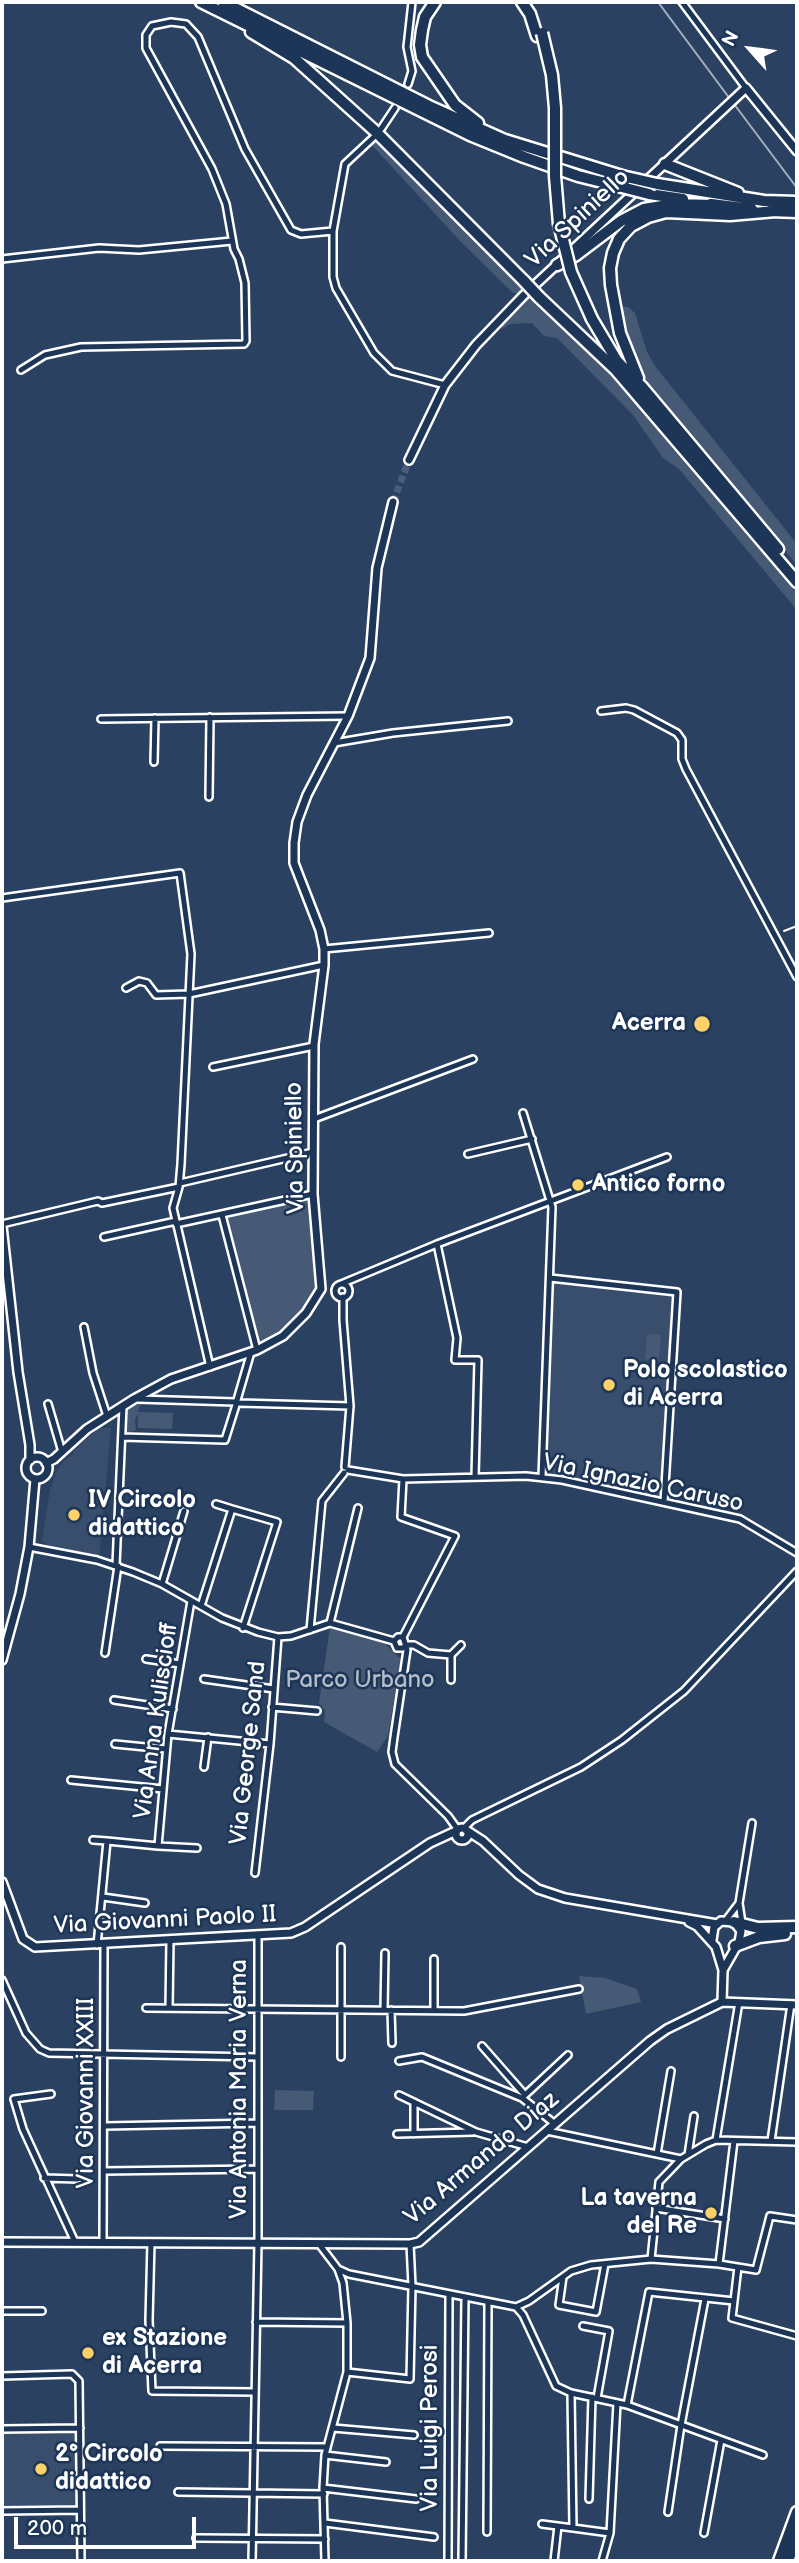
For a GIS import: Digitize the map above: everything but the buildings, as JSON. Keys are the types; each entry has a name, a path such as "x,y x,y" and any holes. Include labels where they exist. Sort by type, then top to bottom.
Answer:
{"highway":[{"path":"201,2 222,7 505,140 657,184 760,200 797,202"},
{"path":"435,2 425,17 422,57 455,106 505,140"},
{"path":"522,2 540,35"},
{"path":"528,2 535,12 552,75 559,224 571,272 589,320 615,369"},
{"path":"222,7 470,135 524,157 649,194 715,205 797,212"},
{"path":"222,7 294,58 381,137 615,369 797,582"},
{"path":"665,164 760,200"},
{"path":"557,265 576,255 621,221 644,209 674,204 715,205"},
{"path":"643,388 625,350 611,285 612,253 619,239 631,226 666,212 730,215 776,211"},
{"path":"589,320 617,361 643,388 797,572"},
{"path":"736,1924 774,1929 797,1927"},
{"path":"736,1946 759,1937 797,1933"},
{"path":"779,2561 797,2512"},
{"path":"788,2561 797,2536"}],"street":[{"path":"408,84 412,71 407,47 412,2"},
{"path":"682,2 743,91 797,151"},
{"path":"21,370 45,355 81,347 244,344 247,338 245,283 232,241 230,217 212,169 146,48 146,35 152,26 178,22 186,24 198,37 245,149 293,232 301,234 333,231"},
{"name":"Via Spiniello","path":"410,460 444,385 491,329 713,116 743,91"},
{"path":"381,130 395,108"},
{"path":"375,136 345,164 333,231 333,277 340,297 374,353 392,371 444,385"},
{"path":"2,259 99,248 139,250 232,241"},
{"name":"Via Spiniello","path":"324,1289 313,1194 313,1152 314,1046 324,949 320,930 294,863 294,844 297,822 307,796 348,716 370,658 377,568 393,502"},
{"path":"601,711 626,708 634,710 677,733 682,740 682,759 686,769 797,976"},
{"path":"101,719 348,716"},
{"path":"209,797 210,717"},
{"path":"154,761 155,718"},
{"path":"334,743 393,733 508,721"},
{"path":"2,898 180,873 191,954 179,1185 173,1208 210,1367"},
{"path":"324,949 489,933"},
{"path":"126,988 139,981 147,983 156,995 189,994 324,965"},
{"path":"212,1068 314,1046"},
{"path":"314,1119 473,1059"},
{"path":"523,1113 552,1207 542,1477"},
{"path":"468,1154 532,1139"},
{"path":"35,1479 26,1471 30,1460 30,1444 18,1372 2,1225 313,1152"},
{"path":"46,1463 87,1429 171,1379 254,1351 283,1336 324,1289 667,1157"},
{"path":"104,1237 222,1215 313,1194"},
{"path":"122,1437 225,1440 254,1351 222,1215"},
{"path":"437,1244 457,1338 456,1360 478,1360 475,1477"},
{"path":"550,1278 677,1292 664,1502"},
{"path":"324,1289 339,1296 348,1293 354,1279"},
{"path":"339,1285 348,1289"},
{"path":"310,1630 322,1501 346,1470 350,1406 339,1285"},
{"path":"84,1327 93,1373 107,1416"},
{"path":"134,1399 350,1406"},
{"path":"48,1404 62,1452"},
{"path":"104,1653 117,1566 123,1406"},
{"path":"30,1460 40,1458 46,1463"},
{"path":"35,1479 46,1474 46,1463"},
{"name":"Via Ignazio Caruso","path":"346,1470 403,1479 542,1477 740,1519 797,1553"},
{"path":"2,1660 20,1594 29,1547 35,1479"},
{"path":"403,1479 401,1517 455,1536 404,1637 407,1655 393,1756 400,1770 448,1816 461,1833 489,1847 519,1875 538,1888 565,1898 682,1919 736,1924"},
{"path":"216,1504 277,1522 243,1628"},
{"path":"358,1508 330,1623 394,1640 404,1637"},
{"path":"201,1606 232,1509"},
{"path":"162,1584 184,1511"},
{"name":"Via George Sand","path":"29,1547 117,1566 162,1584 243,1628 278,1637 291,1636 330,1623"},
{"path":"461,1833 472,1820 581,1767 622,1741 684,1690 797,1571"},
{"name":"Via Anna Kuliscioff","path":"158,1846 168,1734 191,1601"},
{"name":"Via George Sand","path":"255,1873 270,1744 278,1637"},
{"path":"394,1640 397,1648 414,1646 428,1653 452,1655"},
{"path":"451,1680 452,1655 461,1645"},
{"path":"146,1659 180,1664"},
{"path":"204,1679 274,1689"},
{"path":"114,1700 173,1709"},
{"path":"272,1707 317,1711"},
{"path":"168,1734 270,1744"},
{"path":"204,1767 208,1737"},
{"path":"115,1744 166,1749"},
{"path":"71,1780 163,1789"},
{"path":"723,1970 736,1946 736,1924 752,1823"},
{"name":"Via Giovanni Paolo II","path":"2,1882 23,1939 35,1947 291,1933 305,1927 430,1843 461,1833"},
{"name":"Via Anna Kuliscioff","path":"93,1840 197,1848"},
{"name":"Via Anna Kuliscioff","path":"101,1944 107,1841"},
{"path":"103,1897 145,1903"},
{"path":"736,1924 739,1903"},
{"path":"682,1919 697,1926 714,1943 728,1949 736,1946"},
{"path":"717,1924 712,1931 723,1970 722,2002"},
{"name":"Via Antonia Maria Verna","path":"252,2561 258,2242 258,1935"},
{"path":"169,2008 170,1940"},
{"name":"Via Giovanni XXIII","path":"101,1944 105,2055 103,2242"},
{"path":"341,1947 341,2057"},
{"path":"384,1953 392,2043"},
{"path":"434,1959 434,2009"},
{"path":"2,1980 26,2033 40,2049 49,2053 257,2057"},
{"path":"146,2008 464,2011 579,1989"},
{"name":"Via Armando Diaz","path":"2,2242 318,2242 410,2245 424,2238 650,2040 667,2029 722,2002 794,2005"},
{"path":"716,2140 739,2002"},
{"path":"771,2141 794,2005"},
{"path":"482,2046 523,2097 555,2124"},
{"path":"523,2097 568,2055"},
{"path":"400,2061 422,2057 523,2097"},
{"path":"657,2154 671,2070"},
{"path":"51,2094 13,2099 44,2178 75,2242"},
{"path":"398,2095 476,2132 528,2147"},
{"path":"414,2102 414,2134"},
{"path":"688,2155 694,2116"},
{"path":"105,2126 258,2123"},
{"path":"547,2131 681,2160"},
{"path":"397,2134 476,2132"},
{"path":"652,2259 659,2182 681,2160 716,2140 797,2142"},
{"path":"719,2264 734,2141"},
{"path":"104,2171 258,2169"},
{"path":"44,2178 78,2179"},
{"path":"656,2208 725,2219"},
{"path":"338,2269 349,2274 516,2307 571,2271 605,2264 652,2259 756,2270 770,2216 797,2220"},
{"path":"151,2242 149,2320 152,2390 254,2392"},
{"path":"318,2242 338,2269 343,2283 347,2323 347,2372 325,2455 325,2561"},
{"path":"347,2372 410,2379 410,2245"},
{"path":"564,2276 559,2305 596,2312 605,2264"},
{"path":"738,2267 732,2318 797,2336"},
{"path":"627,2405 649,2292 734,2301"},
{"name":"Via Luigi Perosi","path":"448,2561 449,2294"},
{"path":"462,2561 465,2297"},
{"path":"668,2512 705,2299"},
{"path":"487,2532 488,2302"},
{"path":"516,2307 523,2315 556,2386 571,2393 627,2405 763,2455"},
{"path":"2,2311 42,2311"},
{"path":"256,2322 347,2323"},
{"path":"583,2326 609,2331 594,2397 589,2499"},
{"path":"2,2376 72,2375 79,2381 81,2561"},
{"path":"571,2393 573,2528"},
{"path":"603,2561 610,2533 617,2403"},
{"path":"2,2429 80,2428"},
{"path":"333,2428 414,2435"},
{"path":"704,2533 721,2440"},
{"path":"160,2446 327,2447"},
{"path":"325,2455 386,2462"},
{"path":"178,2492 323,2491 416,2499"},
{"path":"2,2511 80,2510"},
{"path":"325,2523 433,2537"},
{"path":"542,2524 610,2533"},
{"path":"554,2561 558,2526"},
{"path":"196,2538 325,2539"}],"shaded area":[{"name":"Polo scolastico di Acerra","path":"554,1281 670,1294 674,1299 659,1497 547,1472"},
{"name":"IV Circolo didattico","path":"99,1428 111,1428 99,1557 49,1546 42,1540 50,1490 56,1473 74,1450"},
{"name":"2° Circolo didattico","path":"80,2428 80,2510 2,2511 2,2429"}],"green space":[{"path":"379,136 527,286 519,294 513,293 460,241 370,143"},
{"path":"532,291 630,392 797,590 797,610 679,469 663,458 633,415 557,338 544,336 532,323 510,324 502,329 501,326"},
{"path":"619,306 628,307 635,313 647,352 655,366 797,544 797,565 645,383 628,347"},
{"path":"308,1198 317,1285 299,1313 277,1334 259,1344 227,1218"},
{"path":"647,1334 661,1335 659,1360 645,1359"},
{"path":"136,1402 141,1403 138,1412 173,1413 172,1429 138,1428 138,1414 135,1420 136,1430 125,1434 125,1407"},
{"name":"Parco Urbano","path":"330,1627 383,1642 401,1659 388,1736 377,1752 324,1722 325,1711 319,1703"},
{"path":"579,1976 605,1978 637,1989 641,2002 586,2014"},
{"path":"275,2090 314,2091 313,2110 274,2110"}],"waterway":[{"path":"658,2 730,99"},
{"path":"734,104 797,188"}],"tunnel":[{"path":"393,502 409,460"}],"railway":[{"path":"784,931 797,926"}],"place":[{"name":"Acerra","path":"702,1024"},
{"name":"Antico forno","path":"578,1185"},
{"name":"Polo scolastico di Acerra","path":"609,1385"},
{"name":"IV Circolo didattico","path":"74,1515"},
{"name":"La taverna del Re","path":"711,2213"},
{"name":"ex Stazione di Acerra","path":"88,2353"},
{"name":"2° Circolo didattico","path":"41,2469"}]}
